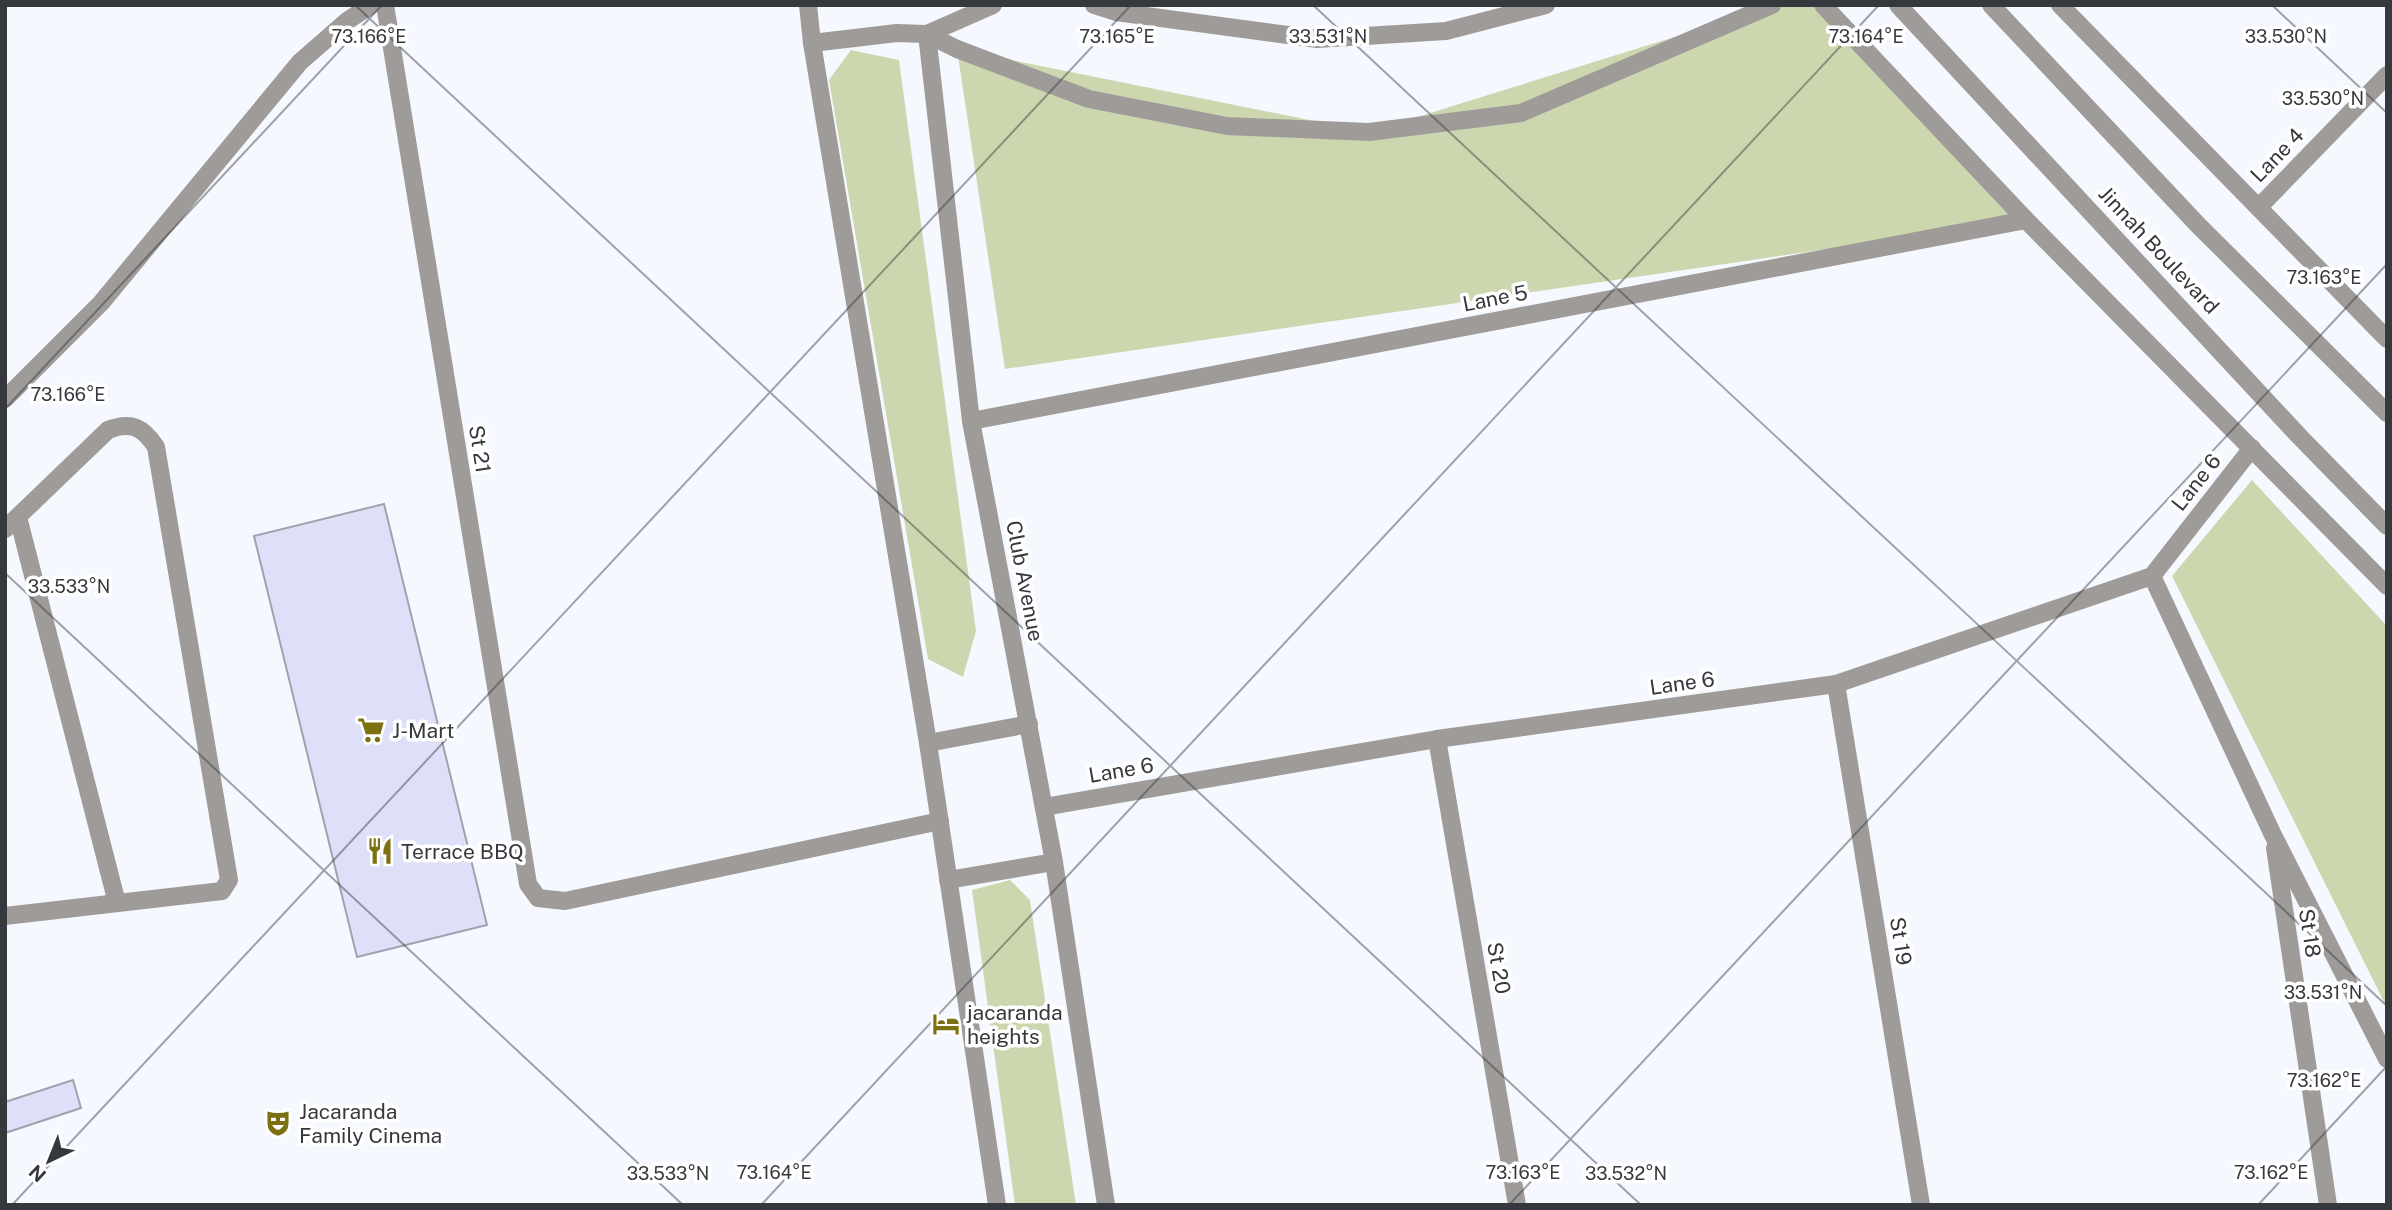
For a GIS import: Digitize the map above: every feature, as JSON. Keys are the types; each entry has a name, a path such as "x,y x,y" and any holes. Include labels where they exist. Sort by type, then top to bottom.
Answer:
{"street":[{"path":"5,399 101,303 300,62 347,21 371,5"},
{"name":"St 21","path":"385,5 528,884 538,898 565,901 940,821"},
{"path":"808,5 811,43 928,743 997,1205"},
{"path":"927,34 993,5"},
{"path":"1094,5 1116,12 1317,39 1446,31 1546,5"},
{"path":"811,43 897,33 927,34 957,49 1089,99 1227,126 1369,132 1521,113 1772,5"},
{"path":"1824,5 2026,220 2387,586"},
{"name":"Jinnah Boulevard","path":"1898,5 2299,436 2387,526"},
{"path":"1991,5 2199,225 2387,413"},
{"path":"2060,5 2387,339"},
{"name":"Club Avenue","path":"927,34 971,421 1055,862 1106,1205"},
{"name":"Lane 4","path":"2259,207 2387,75"},
{"name":"Lane 5","path":"971,421 2026,220"},
{"path":"5,898 9,916 222,891 229,880 156,447 148,435 135,425 120,425 107,430 12,523 117,903"},
{"name":"Lane 6","path":"1044,807 1437,739 1836,684 2152,576 2252,448"},
{"path":"2152,576 2272,834 2387,1059"},
{"name":"St 19","path":"1836,684 1921,1205"},
{"path":"928,743 1029,724"},
{"name":"St 20","path":"1437,739 1517,1205"},
{"name":"St 18","path":"2272,834 2328,1205"},
{"path":"948,880 1055,862"}],"green space":[{"path":"1777,5 1823,5 2026,220 1005,369 957,49 1369,132"},
{"path":"851,50 899,60 976,631 963,677 928,659 829,80"},
{"path":"2252,480 2387,626 2387,1008 2172,576"},
{"path":"1010,880 1030,900 1076,1205 1015,1205 972,890"}],"building":[{"name":"J-Mart","path":"384,504 487,925 357,957 254,536"},
{"path":"73,1080 81,1108 5,1133 5,1102"}],"place":[{"name":"J-Mart","path":"371,730"},
{"name":"Terrace BBQ","path":"380,851"},
{"name":"jacaranda heights","path":"946,1024"},
{"name":"Jacaranda Family Cinema","path":"278,1123"}]}
